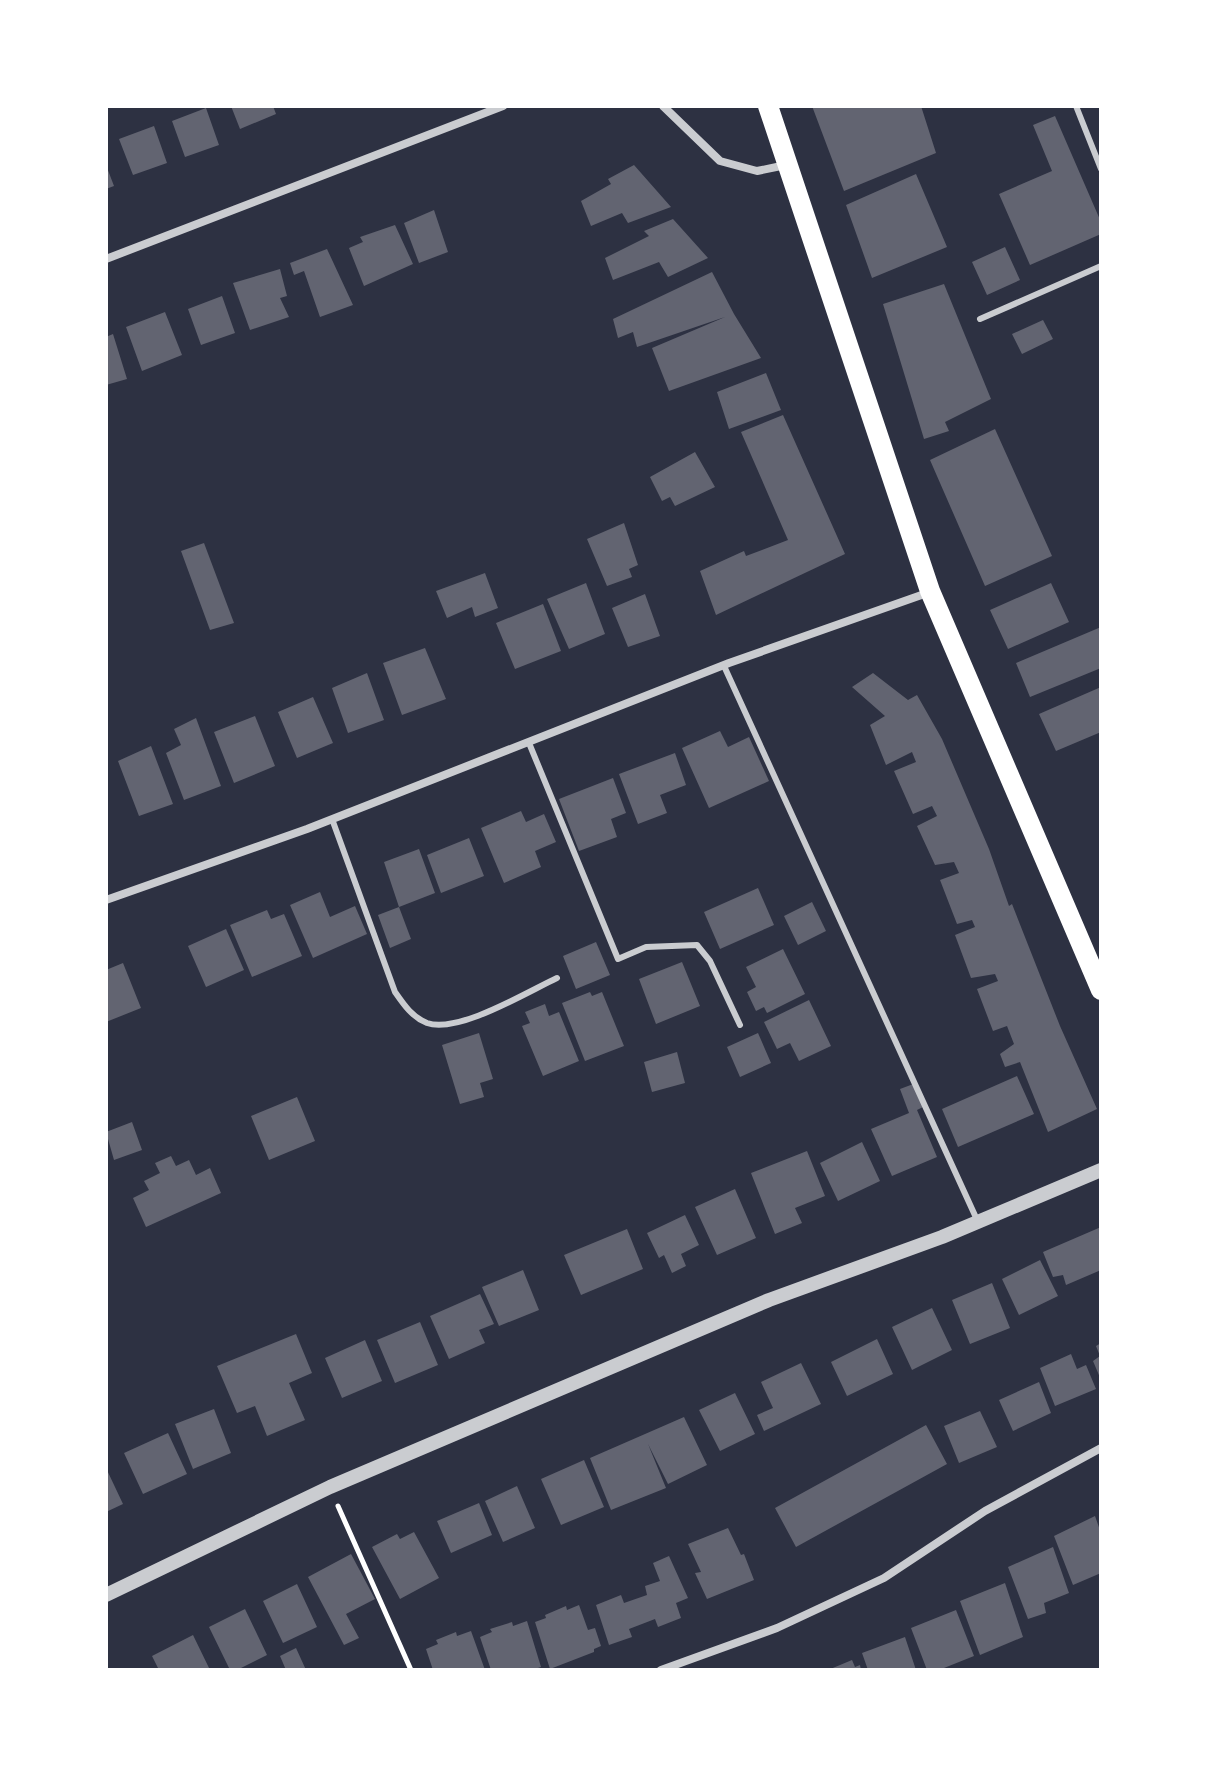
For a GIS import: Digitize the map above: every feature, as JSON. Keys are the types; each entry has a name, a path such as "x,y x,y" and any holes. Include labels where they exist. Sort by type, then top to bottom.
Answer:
{"main road":[{"path":"768,106 930,591 1101,990"}],"street":[{"path":"106,259 503,106"},
{"path":"663,106 720,161 757,171 787,165"},
{"path":"106,900 332,819 724,666 930,591"},
{"path":"106,1595 330,1487 769,1300 978,1222 1101,1170"},
{"path":"661,1670 777,1628 884,1578 985,1511 1101,1448"}],"lane":[{"path":"1076,106 1101,169"},
{"path":"980,319 1101,266"},
{"path":"724,666 978,1222"},
{"path":"529,743 618,959 646,947 697,945 710,961 740,1025"},
{"path":"332,819 395,992 412,1015 429,1024 446,1025 474,1017 557,978"}],"path":[{"path":"330,1487 411,1670"}],"building":[{"path":"231,106 273,106 276,114 240,129"},
{"path":"812,106 921,106 936,153 844,191"},
{"path":"206,108 219,145 185,157 172,121"},
{"path":"1055,116 1101,222 1101,234 1030,265 999,194 1052,171 1033,125"},
{"path":"154,126 167,163 133,175 119,139"},
{"path":"106,165 114,186 106,189"},
{"path":"634,165 671,207 628,223 622,213 591,226 581,201 611,184 608,179"},
{"path":"916,174 947,247 872,278 846,205"},
{"path":"434,210 448,252 419,263 404,223"},
{"path":"673,219 708,258 668,277 659,262 613,280 605,258 649,236 644,231"},
{"path":"395,225 413,264 364,286 349,248 363,242 360,237"},
{"path":"1005,247 1020,280 987,295 972,262"},
{"path":"327,249 353,305 320,317 304,271 294,275 290,263"},
{"path":"280,269 287,296 280,298 289,317 250,330 233,283"},
{"path":"712,272 761,358 669,391 652,348 725,317 637,347 633,332 618,338 613,319"},
{"path":"944,284 991,399 945,422 949,431 924,439 883,304"},
{"path":"222,296 235,333 201,345 188,309"},
{"path":"165,312 182,355 142,371 126,327"},
{"path":"1043,320 1053,339 1022,354 1012,334"},
{"path":"113,334 127,379 106,385 106,337"},
{"path":"766,373 781,410 729,429 717,392"},
{"path":"783,415 845,554 716,615 700,571 744,551 746,556 788,540 741,432"},
{"path":"995,429 1052,556 985,586 930,460"},
{"path":"695,452 715,487 675,506 670,497 662,501 650,477"},
{"path":"624,523 638,565 629,569 632,577 607,586 587,539"},
{"path":"204,543 234,623 210,630 181,551"},
{"path":"485,573 498,608 475,617 472,607 447,618 436,591"},
{"path":"586,583 605,634 569,649 547,599"},
{"path":"1051,583 1069,622 1008,649 990,610"},
{"path":"645,594 660,636 628,647 612,608"},
{"path":"543,604 561,651 515,669 496,623"},
{"path":"1101,627 1101,668 1030,697 1016,663"},
{"path":"425,648 446,699 402,715 383,663"},
{"path":"367,673 384,720 348,733 332,688"},
{"path":"873,673 908,700 917,695 942,739 989,849 1009,906 1012,904 1097,1109 1048,1132 1020,1062 1005,1067 1000,1054 1014,1044 1007,1026 993,1031 977,989 998,981 995,974 971,978 955,935 975,927 972,920 957,924 940,880 959,873 954,862 935,865 917,826 937,816 932,806 913,814 894,771 916,762 912,752 886,765 870,725 885,716 852,687"},
{"path":"1101,687 1101,732 1056,751 1039,714"},
{"path":"313,697 333,743 297,758 278,712"},
{"path":"255,716 275,766 234,783 214,732"},
{"path":"196,718 221,786 184,800 166,753 181,745 174,729"},
{"path":"720,731 728,747 749,737 769,781 709,808 682,748"},
{"path":"151,746 173,804 139,816 118,761"},
{"path":"675,753 686,785 660,795 667,813 638,824 619,774"},
{"path":"613,778 626,813 611,819 617,837 579,851 559,799"},
{"path":"521,811 526,822 544,814 556,842 535,851 541,867 504,883 481,828"},
{"path":"469,838 484,876 441,893 427,855"},
{"path":"419,849 435,893 399,907 384,862"},
{"path":"758,888 774,925 720,949 704,912"},
{"path":"320,892 330,917 355,906 367,934 313,958 290,905"},
{"path":"812,902 826,931 798,945 784,916"},
{"path":"399,907 411,939 390,948 378,915"},
{"path":"267,910 271,919 284,914 302,956 252,977 230,925"},
{"path":"226,929 244,970 206,987 188,946"},
{"path":"596,942 610,975 576,989 563,956"},
{"path":"783,949 805,994 767,1013 764,1007 756,1011 747,992 756,987 746,967"},
{"path":"682,962 700,1006 656,1024 639,979"},
{"path":"123,963 141,1008 106,1022 106,970"},
{"path":"590,992 592,996 602,992 624,1046 585,1061 562,1003"},
{"path":"809,1000 831,1046 799,1061 790,1043 777,1049 764,1022"},
{"path":"545,1004 549,1016 559,1012 579,1061 543,1076 522,1026 530,1023 525,1012"},
{"path":"479,1033 493,1079 480,1083 484,1097 460,1104 442,1045"},
{"path":"758,1033 771,1063 740,1077 727,1047"},
{"path":"677,1052 685,1083 652,1092 644,1062"},
{"path":"1017,1076 1034,1114 958,1147 942,1109"},
{"path":"916,1083 925,1106 917,1110 937,1157 892,1176 871,1129 909,1113 900,1089"},
{"path":"297,1097 315,1141 269,1160 251,1116"},
{"path":"132,1122 142,1150 114,1160 106,1132"},
{"path":"862,1142 880,1181 838,1201 820,1163"},
{"path":"807,1151 825,1196 795,1208 802,1223 775,1234 751,1173"},
{"path":"171,1156 176,1166 189,1160 196,1175 210,1168 221,1193 146,1227 133,1198 149,1190 144,1181 160,1173 155,1163"},
{"path":"735,1189 756,1238 717,1255 695,1207"},
{"path":"685,1215 699,1245 681,1254 686,1266 672,1273 664,1255 659,1258 647,1233"},
{"path":"1101,1227 1101,1270 1066,1285 1063,1275 1053,1277 1043,1252"},
{"path":"627,1229 643,1269 581,1295 564,1255"},
{"path":"1040,1260 1058,1296 1019,1315 1002,1279"},
{"path":"523,1270 539,1310 499,1326 482,1287"},
{"path":"992,1283 1010,1328 970,1344 952,1300"},
{"path":"480,1294 494,1324 479,1330 485,1343 449,1359 430,1316"},
{"path":"932,1308 952,1350 912,1370 892,1327"},
{"path":"420,1322 438,1365 395,1383 377,1340"},
{"path":"296,1334 312,1373 289,1383 305,1420 267,1436 255,1406 237,1413 217,1366"},
{"path":"877,1339 893,1374 847,1396 831,1362"},
{"path":"365,1340 382,1381 342,1398 325,1358"},
{"path":"1101,1343 1101,1380 1093,1361 1100,1356 1096,1346"},
{"path":"1071,1354 1077,1369 1086,1365 1096,1389 1055,1406 1040,1368"},
{"path":"801,1363 821,1404 764,1431 757,1415 773,1408 761,1382"},
{"path":"1039,1382 1051,1413 1013,1431 999,1400"},
{"path":"735,1393 755,1434 720,1451 699,1410"},
{"path":"214,1409 231,1453 193,1469 175,1424"},
{"path":"980,1411 997,1447 959,1463 944,1426"},
{"path":"684,1417 707,1465 668,1484 648,1444 666,1488 611,1510 590,1458"},
{"path":"926,1425 947,1464 796,1547 775,1508"},
{"path":"168,1433 187,1474 143,1494 124,1453"},
{"path":"584,1460 604,1507 561,1525 541,1479"},
{"path":"106,1468 123,1504 106,1512"},
{"path":"517,1486 535,1528 503,1542 485,1501"},
{"path":"479,1503 492,1535 451,1553 437,1521"},
{"path":"1095,1516 1101,1533 1101,1573 1073,1585 1054,1536"},
{"path":"728,1528 741,1555 744,1554 754,1580 707,1599 695,1573 701,1572 688,1544"},
{"path":"414,1532 439,1578 400,1599 372,1547 397,1534 400,1539"},
{"path":"1053,1547 1069,1593 1044,1603 1046,1613 1028,1619 1008,1567"},
{"path":"351,1554 375,1599 346,1614 359,1638 344,1645 308,1577"},
{"path":"669,1556 688,1598 676,1603 681,1618 658,1627 655,1619 629,1629 632,1637 609,1645 596,1605 621,1595 624,1603 647,1595 645,1586 660,1581 653,1563"},
{"path":"1005,1583 1023,1637 980,1655 960,1601"},
{"path":"297,1584 317,1627 283,1643 263,1601"},
{"path":"579,1605 588,1630 595,1628 601,1646 594,1652 550,1669 535,1622 566,1606 567,1610"},
{"path":"245,1609 267,1655 237,1670 230,1670 209,1627"},
{"path":"956,1610 974,1656 939,1670 927,1670 911,1628"},
{"path":"527,1621 541,1667 532,1670 491,1670 480,1637 492,1632 490,1629"},
{"path":"471,1631 485,1670 433,1670 426,1649 438,1644 436,1640 456,1632 457,1636"},
{"path":"193,1635 210,1670 159,1670 152,1656"},
{"path":"905,1637 916,1670 868,1670 862,1653"},
{"path":"296,1648 306,1670 286,1670 280,1656"},
{"path":"852,1660 855,1667 860,1665 861,1670 828,1670"}]}
